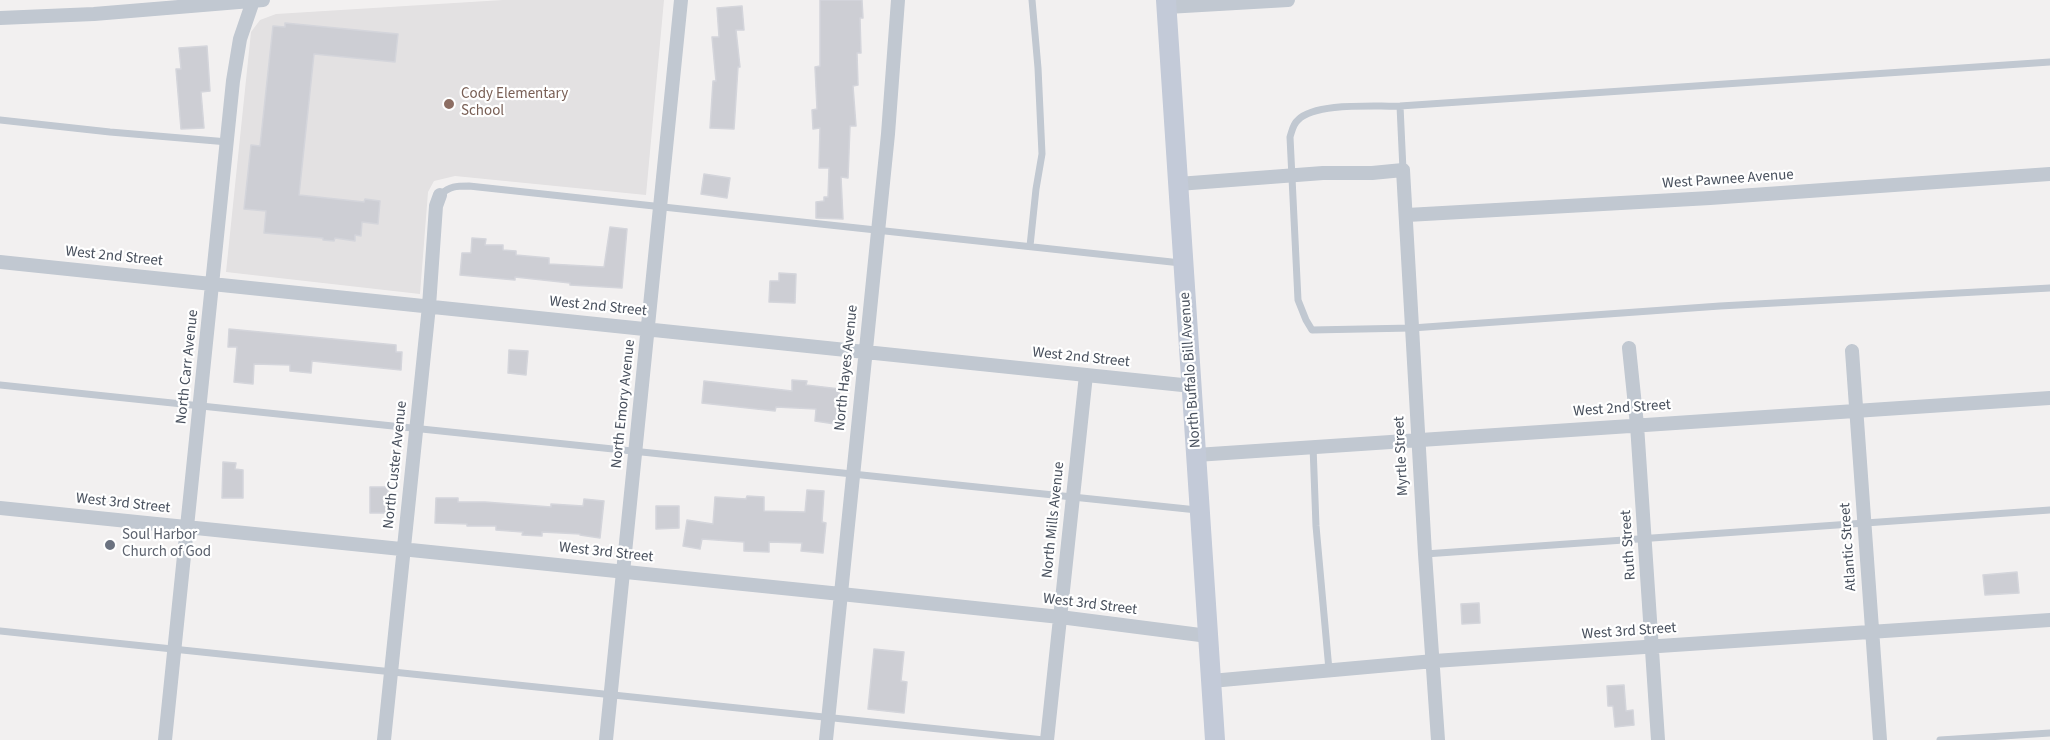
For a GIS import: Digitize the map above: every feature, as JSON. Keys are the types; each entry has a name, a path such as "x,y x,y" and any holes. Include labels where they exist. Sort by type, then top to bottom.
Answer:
{"main road":[{"name":"North Buffalo Bill Avenue","path":"1166,4 1215,740"}],"street":[{"path":"0,18 94,14 263,0"},
{"name":"North Emory Avenue","path":"606,740 681,0"},
{"name":"North Hayes Avenue","path":"826,740 878,232 898,24 898,0"},
{"path":"1166,4 1288,0"},
{"name":"North Carr Avenue","path":"165,740 233,81 240,39 253,1"},
{"path":"1178,184 1291,175 1403,170"},
{"name":"Myrtle Street","path":"1403,170 1438,740"},
{"name":"West Pawnee Avenue","path":"1407,215 1676,200 2050,174"},
{"name":"North Custer Avenue","path":"384,740 429,306 436,206 440,195"},
{"name":"West 2nd Street","path":"0,262 1192,386"},
{"name":"Ruth Street","path":"1629,348 1637,425 1658,740"},
{"name":"Atlantic Street","path":"1852,351 1880,740"},
{"name":"North Mills Avenue","path":"1046,740 1086,375"},
{"name":"West 2nd Street","path":"1196,455 2050,398"},
{"name":"West 3rd Street","path":"0,508 1060,617 1208,636"},
{"name":"West 3rd Street","path":"1211,681 1434,661 2050,620"}],"lane":[{"path":"1030,246 1042,154 1032,0"},
{"path":"2050,62 1328,109 1305,114 1295,122 1290,137 1298,300 1312,330 1412,328 1720,306 2050,288"},
{"path":"1400,106 1403,170"},
{"path":"0,120 228,142"},
{"path":"440,195 455,185 1184,264"},
{"path":"0,385 1200,510"},
{"path":"1312,446 1316,526 1329,670"},
{"path":"1425,554 2050,510"},
{"path":"0,631 1046,740"},
{"path":"1940,740 2050,733"}],"shaded area":[{"name":"Cody Elementary School","path":"503,0 664,0 646,195 455,176 434,181 428,192 420,294 226,272 251,32 260,20 276,14"}],"building":[{"path":"820,0 862,0 861,53 857,53 858,85 853,86 856,126 850,126 848,178 841,177 843,219 816,218 816,202 824,201 824,197 828,197 829,168 819,168 820,128 813,129 812,110 817,109 815,67 820,66"},
{"path":"742,6 744,30 736,30 740,67 738,67 734,129 710,128 713,81 716,81 712,37 719,37 717,8"},
{"path":"285,23 398,34 395,62 314,54 299,195 364,202 365,199 380,201 378,224 362,222 361,236 355,235 355,241 335,238 334,241 264,233 266,211 244,209 251,145 260,146 273,26 285,27"},
{"path":"207,46 210,91 201,92 204,128 181,129 176,69 181,69 179,48"},
{"path":"704,174 730,178 727,198 701,194"},
{"path":"610,227 627,229 622,288 570,285 570,283 515,277 515,280 460,275 462,253 471,253 472,238 486,239 485,245 503,245 503,250 516,251 516,255 549,258 549,264 604,267"},
{"path":"779,273 796,274 795,303 769,302 770,281 779,281"},
{"path":"229,329 396,345 396,352 402,352 401,370 312,361 311,373 290,371 290,365 254,364 253,384 234,382 237,347 228,347"},
{"path":"509,350 528,351 526,375 508,373"},
{"path":"792,380 807,381 806,385 840,389 835,424 815,421 816,409 776,407 775,411 702,403 704,381 792,391"},
{"path":"223,462 236,463 235,469 243,470 243,498 222,498"},
{"path":"370,487 388,487 388,513 370,513"},
{"path":"807,490 824,491 822,522 826,523 823,553 801,551 802,543 769,542 769,552 744,551 744,542 702,539 700,549 683,546 687,520 713,524 715,497 746,499 747,496 764,497 764,511 805,512"},
{"path":"436,498 458,498 458,502 551,507 551,504 583,506 584,499 604,501 600,538 580,534 542,532 542,536 522,535 523,532 496,530 496,526 435,523"},
{"path":"656,506 679,506 679,528 656,529"},
{"path":"2017,572 2019,593 1985,595 1983,575"},
{"path":"1479,603 1480,623 1462,624 1461,604"},
{"path":"874,649 904,652 901,681 907,682 904,713 868,709"},
{"path":"1624,685 1626,711 1633,710 1634,725 1615,727 1613,706 1608,706 1607,686"}],"place":[{"name":"Cody Elementary School","path":"449,104"},
{"name":"Soul Harbor Church of God","path":"110,545"}]}
